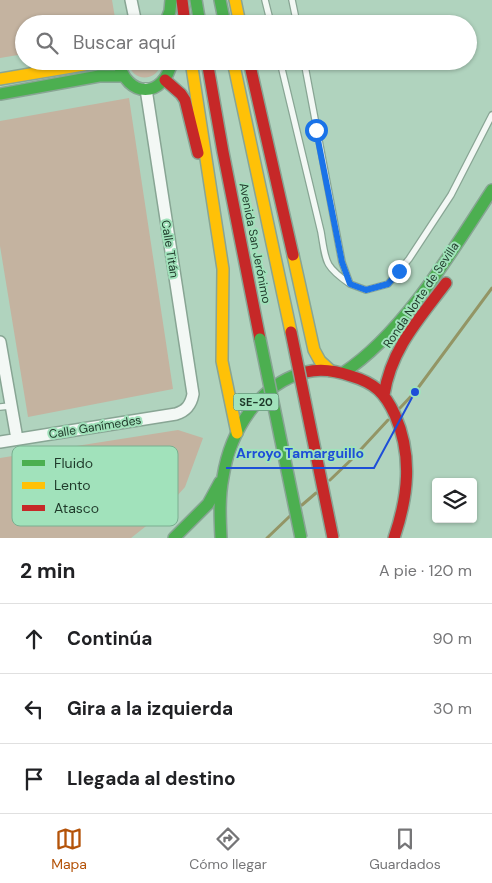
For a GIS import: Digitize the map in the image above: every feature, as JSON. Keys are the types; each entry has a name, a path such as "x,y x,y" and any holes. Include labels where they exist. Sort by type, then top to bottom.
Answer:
{"main road":[{"path":"168,15 171,0"},
{"path":"182,0 184,15"},
{"path":"196,0 198,15"},
{"path":"220,0 223,15"},
{"path":"235,0 238,15"},
{"path":"0,79 54,70"},
{"path":"120,70 122,76 132,86 146,90 156,87 166,80 171,70"},
{"path":"192,70 223,269 222,361 237,433"},
{"name":"Avenida San Jerónimo","path":"209,70 223,152 301,538"},
{"path":"235,70 333,538"},
{"path":"251,70 314,350 320,361 331,371"},
{"path":"0,94 99,76 122,76"},
{"path":"166,80 181,94 187,106 216,219"},
{"name":"Ronda Norte de Sevilla","path":"343,373 371,352 396,326 430,283 492,190"},
{"name":"Ronda Norte de Sevilla","path":"384,395 388,369 403,341 454,271"},
{"name":"SE-20","path":"221,538 220,514 223,479 237,433 256,402 268,389 288,377 323,369 367,381 384,395 397,419 406,450 407,480 404,504 394,538"},
{"name":"SE-20","path":"174,538 208,504 223,479"}],"street":[{"path":"131,0 134,15"},
{"name":"Calle Titán","path":"146,90 193,394 188,407"},
{"path":"0,342 5,406 16,439"},
{"name":"Calle Ganímedes","path":"0,442 176,414 183,412 188,407"}],"lane":[{"path":"265,0 269,15"},
{"path":"292,0 294,15"},
{"path":"282,70 321,232 325,259 333,272 350,284 366,290 388,284 410,259 452,195 492,115"},
{"path":"306,70 342,262 350,284"}],"shaded area":[{"path":"0,0 112,0 114,15 15,15 15,56 0,58"},
{"path":"132,70 158,70 145,78"},
{"path":"129,98 173,389 28,417 0,246 0,121"},
{"path":"178,430 203,438 185,487 178,495 178,446 76,446"},
{"path":"12,456 12,526 146,526 131,538 0,538 0,458"}],"waterway":[{"path":"400,408 415,392 492,288"},
{"path":"330,480 388,420"},
{"path":"302,505 316,493"},
{"path":"267,538 290,516"}],"traffic: fast":[{"path":"168,15 171,0"},
{"path":"196,0 198,15"},
{"path":"220,0 223,15"},
{"path":"122,70 129,82 137,88 145,90 154,88 161,82 169,70"},
{"path":"0,94 99,76 122,76"},
{"path":"343,373 365,356 406,314 444,264 492,190"},
{"path":"260,339 301,538"},
{"path":"221,538 220,500 223,477 232,443 240,427 261,398 274,387 289,378 306,372"},
{"path":"174,538 208,504 220,482"}],"traffic: slow":[{"path":"235,0 238,15"},
{"path":"0,79 54,70"},
{"path":"192,70 223,269 222,361 237,433"},
{"path":"235,70 291,332"},
{"path":"293,255 314,350 320,361 331,371"}],"traffic: jam":[{"path":"182,0 184,15"},
{"path":"209,70 260,339"},
{"path":"251,70 293,255"},
{"path":"165,80 185,100 198,153"},
{"path":"384,395 393,363 400,349 416,322 446,283"},
{"path":"291,332 333,538"},
{"path":"306,372 317,370 329,371 367,382 383,395 391,407 401,430 406,461 403,507 394,538"}],"place":[{"name":"Arroyo Tamarguillo","path":"415,392"}],"route":[{"path":"316,130 342,262 350,284 366,290 388,284 399,271"}]}
